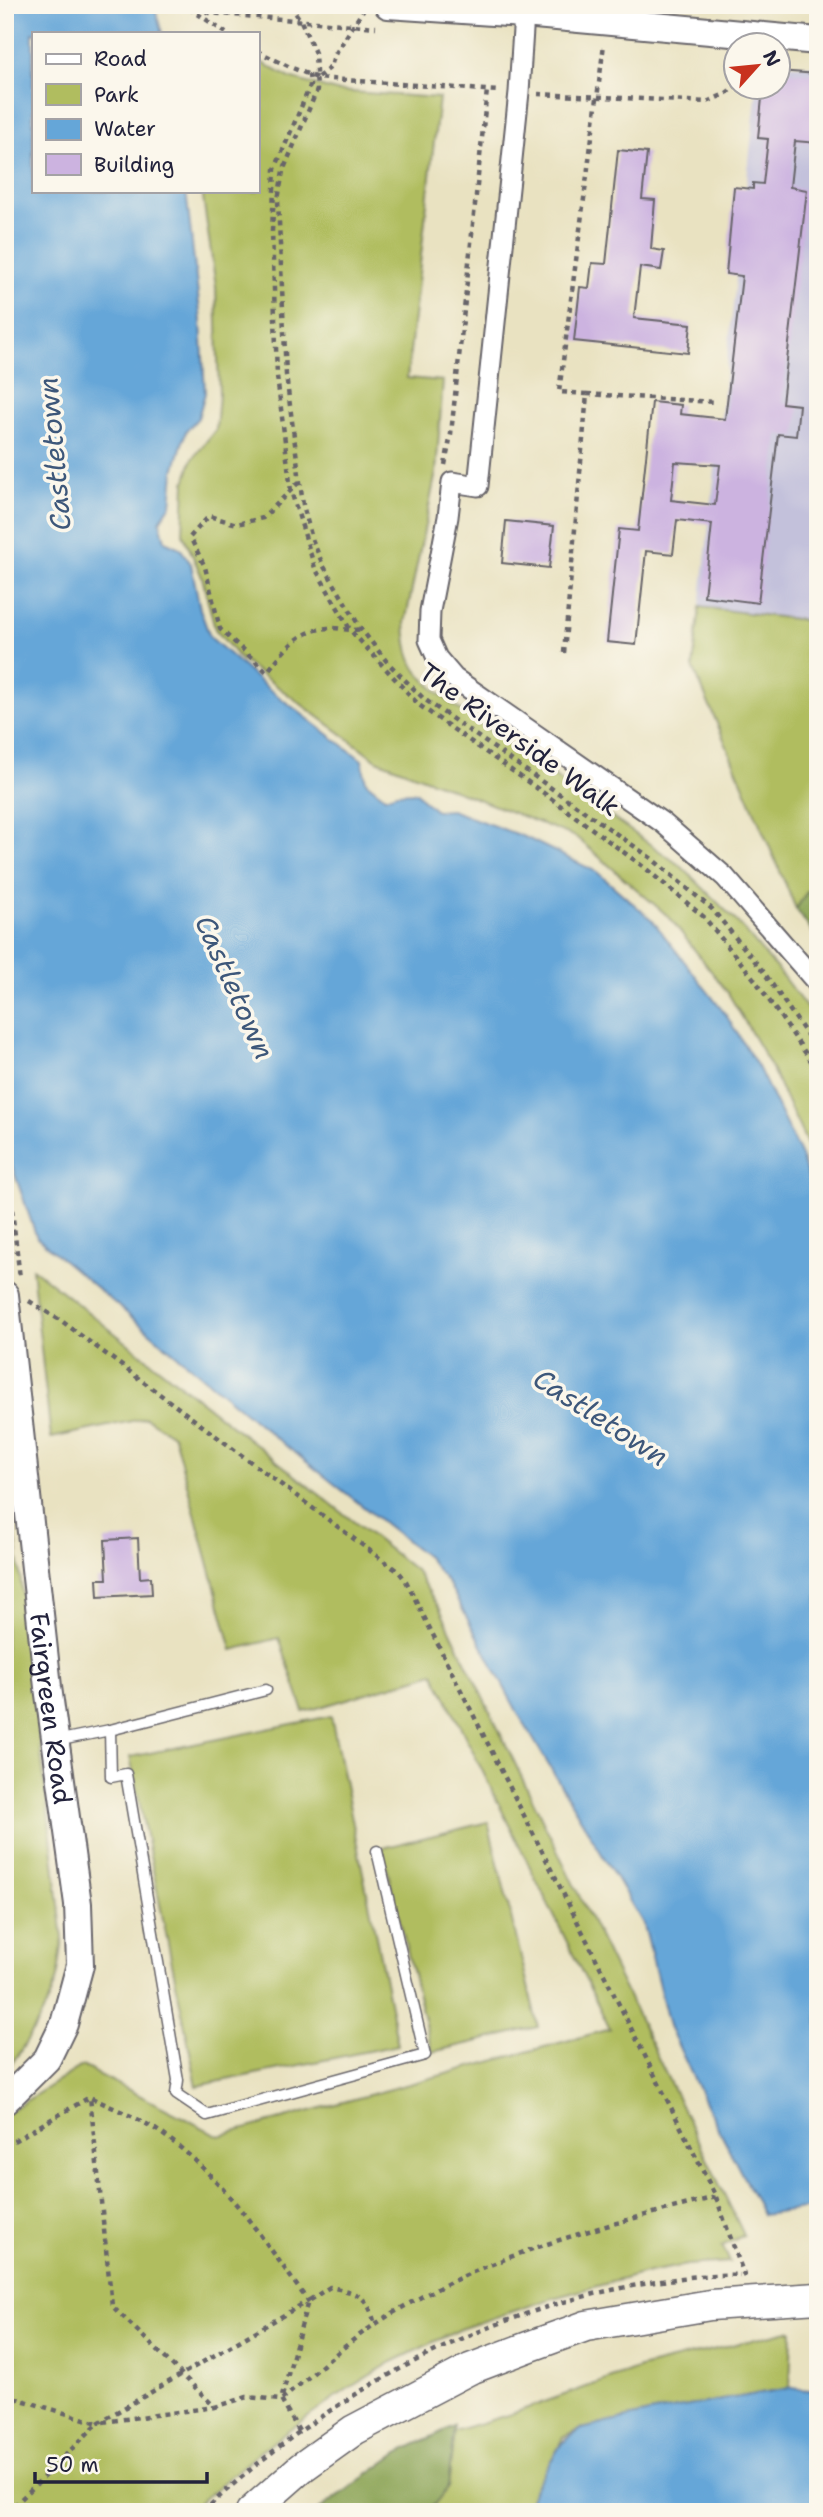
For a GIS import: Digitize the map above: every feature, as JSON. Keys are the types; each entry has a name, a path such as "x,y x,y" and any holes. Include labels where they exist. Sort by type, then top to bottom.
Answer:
{"main road":[{"path":"383,16 524,14 814,35"},
{"name":"Fairgreen Road","path":"5,1296 56,1741 78,1904 80,1965 64,2024 47,2059 5,2101"},
{"path":"251,2512 301,2468 354,2431 470,2369 586,2326 710,2305 804,2298"}],"street":[{"path":"524,14 519,92 478,486 452,482 430,611 429,640 437,658 454,678 663,823 725,877 818,984"}],"lane":[{"path":"56,1741 266,1690"},
{"path":"110,1730 111,1777 126,1774 178,2080 177,2094 207,2115 425,2055 377,1851"}],"path":[{"path":"148,5 159,5"},
{"path":"186,5 210,13 353,26 383,16"},
{"path":"186,5 225,32"},
{"path":"290,5 301,21 315,53 317,78"},
{"path":"317,78 331,66 334,56 366,5"},
{"path":"607,22 559,392 714,402"},
{"path":"259,52 317,78 502,92 502,80"},
{"name":"The Riverside Walk","path":"317,78 317,90 284,171 278,201 286,375 300,481 312,538 323,565 361,629 388,663 424,699 651,858 712,909 763,971 818,1051"},
{"path":"452,482 443,476 451,434 487,90"},
{"path":"519,92 707,102 722,95"},
{"path":"564,653 587,394"},
{"path":"300,481 263,518 237,524 209,516 190,537 205,567 220,629 267,672 288,647 306,632 330,628 351,631 361,629"},
{"path":"5,2146 90,2097"},
{"path":"90,2097 145,2123 210,2173 308,2301"},
{"path":"90,2097 112,2306 183,2375"},
{"path":"716,2197 746,2282"},
{"path":"8,2512 99,2423 330,2287 353,2292 370,2306 375,2325"},
{"path":"299,2431 281,2400 308,2301"},
{"path":"5,2395 99,2423 215,2407"}],"shaded area":[{"path":"792,65 818,66 818,622 700,607 755,102 792,102"}],"green space":[{"path":"259,61 290,78 336,91 439,98 407,378 443,381 436,472 405,623 411,660 429,684 449,702 682,867 738,923 777,969 818,1023 818,1167 769,1063 728,993 669,917 576,837 377,760 240,659 215,629 202,577 183,534 185,483 192,460 216,429 219,395 216,287 202,192 259,192"},
{"path":"700,607 818,622 818,893 807,892 796,909 693,667"},
{"path":"807,892 818,893 818,940 796,909"},
{"path":"32,1268 415,1570 440,1609 744,2235 722,2246 730,2262 687,2265 649,2272 553,2298 463,2328 392,2362 346,2390 263,2449 188,2512 5,2512 5,2114 82,2066 219,2136 610,2029 434,1673 304,1712 279,1638 232,1650 174,1436 146,1418 51,1438"},
{"path":"5,1447 63,1939 58,1973 50,1997 29,2038 5,2071"},
{"path":"331,1716 398,2045 197,2086 130,1757"},
{"path":"488,1822 538,2027 432,2052 382,1848"},
{"path":"792,2330 790,2388 649,2413 582,2429 563,2438 534,2488 526,2512 428,2512 448,2487 454,2431 508,2415 640,2368"},
{"path":"454,2426 448,2487 428,2512 316,2512 398,2453"}],"water":[{"name":"Castletown","path":"5,5 154,5 162,32 32,32 32,192 186,192 201,321 205,393 198,418 186,431 174,471 171,505 160,521 165,541 180,548 191,564 200,609 210,637 265,686 362,760 366,782 385,797 396,793 417,792 436,811 451,810 527,838 597,872 652,920 726,1015 758,1067 801,1156 818,1207 818,2207 763,2215 669,2026 644,1925 519,1715 450,1586 427,1557 271,1434 37,1238 12,1166 5,1112"},
{"path":"790,2388 818,2391 818,2512 526,2512 534,2488 562,2443 582,2429 649,2413"}],"building":[{"path":"792,72 818,74 818,143 795,141 790,187 807,190 782,403 799,405 796,436 778,434 758,603 704,596 712,524 677,520 673,554 646,551 636,645 607,642 619,529 638,531 652,402 681,405 680,414 725,419 742,276 726,274 734,187 753,189 753,183 763,184 768,139 758,138 762,102 792,102","holes":["675,462 720,465 715,505 671,500"]},
{"path":"618,150 647,153 642,199 655,200 651,249 664,251 661,270 640,267 634,318 691,324 688,353 574,341 580,287 589,288 592,263 606,264"},
{"path":"506,521 554,526 549,568 502,563"},
{"path":"138,1538 140,1578 151,1577 152,1594 98,1597 97,1579 107,1579 105,1540"}]}
